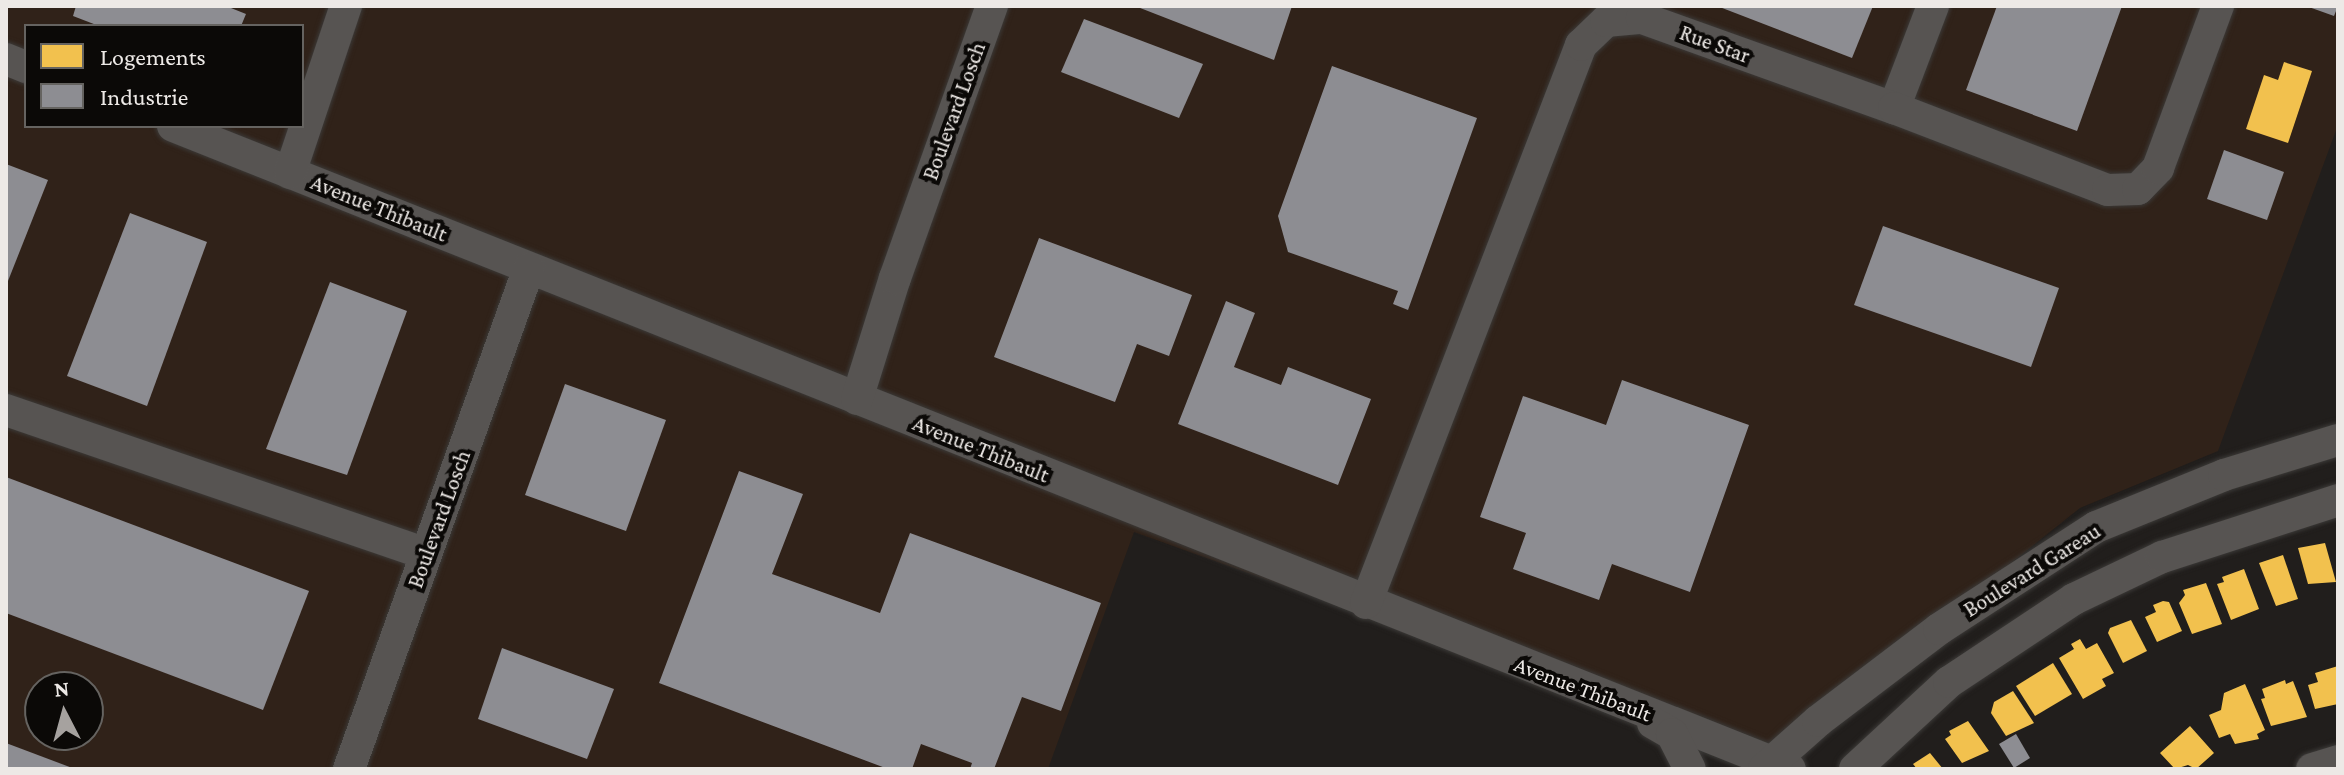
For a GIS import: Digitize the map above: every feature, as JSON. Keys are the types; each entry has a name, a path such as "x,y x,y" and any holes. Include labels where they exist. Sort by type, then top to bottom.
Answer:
{"street":[{"path":"290,173 346,6"},
{"name":"Boulevard Losch","path":"857,399 895,278 992,6"},
{"path":"1894,108 1933,6"},
{"name":"Rue Star","path":"1366,603 1581,45 1606,21 1642,18 1894,108 2108,190 2138,189 2158,168 2218,6"},
{"name":"Avenue Thibault","path":"178,128 1775,766"},
{"name":"Boulevard Losch","path":"349,769 529,268"},
{"path":"6,410 426,554"},
{"name":"Boulevard Gareau","path":"1775,766 1939,629 2096,527 2224,475 2338,440"},
{"path":"1855,769 1949,682 2074,599 2162,557 2338,500"},
{"path":"1626,707 1672,734 1690,769"},
{"path":"2312,769 2338,761"}],"shaded area":[{"path":"6,6 2338,6 2338,125 2218,451 2080,508 1766,759 1134,532 1048,769 6,769"}],"building: Logements":[{"path":"2284,62 2312,71 2288,143 2246,129 2264,75 2278,80"},
{"path":"2325,543 2336,582 2308,584 2298,548"},
{"path":"2283,555 2298,599 2276,606 2259,563"},
{"path":"2244,569 2259,609 2231,620 2217,584 2224,582 2222,577"},
{"path":"2206,583 2222,624 2192,634 2179,603 2185,595 2183,590"},
{"path":"2169,602 2182,631 2157,642 2145,617 2156,612 2153,605"},
{"path":"2131,620 2147,651 2123,663 2108,633 2110,628"},
{"path":"2080,639 2086,649 2097,643 2114,673 2102,679 2106,686 2083,699 2059,658 2074,649 2071,644"},
{"path":"2053,663 2072,694 2035,716 2016,686"},
{"path":"2338,666 2338,704 2315,709 2308,685 2318,682 2315,673"},
{"path":"2285,680 2286,684 2293,681 2307,717 2271,726 2261,699 2265,698 2262,689"},
{"path":"2245,684 2265,730 2257,734 2259,739 2235,744 2230,734 2219,738 2209,715 2221,710 2224,693"},
{"path":"2013,691 2034,723 2006,736 1991,713 1994,702"},
{"path":"1968,721 1989,751 1962,763 1945,739 1951,735 1949,731"},
{"path":"2190,726 2214,753 2196,769 2188,765 2175,769 2160,753"},
{"path":"1930,753 1943,769 1917,769 1913,764"}],"building: Industrie":[{"path":"76,6 226,6 246,14 242,24 94,24 73,16"},
{"path":"1135,6 1292,6 1274,60"},
{"path":"1717,6 1873,6 1852,58"},
{"path":"1997,6 2122,6 2077,131 1966,90"},
{"path":"2306,6 2338,6 2334,16"},
{"path":"1084,19 1203,64 1179,118 1061,72"},
{"path":"1332,66 1477,118 1408,310 1393,304 1398,291 1288,252 1278,216"},
{"path":"2224,150 2284,172 2267,220 2207,199"},
{"path":"6,164 48,180 6,286"},
{"path":"130,213 207,242 147,406 67,376"},
{"path":"1883,226 2059,288 2031,367 1854,305"},
{"path":"1039,238 1192,295 1169,356 1137,344 1115,402 994,357"},
{"path":"330,282 407,311 347,475 266,449"},
{"path":"1226,301 1255,313 1234,367 1281,385 1288,367 1371,399 1338,485 1178,424"},
{"path":"1622,380 1749,425 1690,592 1612,564 1599,600 1513,569 1526,533 1480,517 1523,396 1606,425"},
{"path":"565,384 666,420 626,531 525,495"},
{"path":"739,471 803,494 772,574 880,613 910,533 1101,603 1061,711 1022,697 994,769 970,769 972,763 921,744 912,769 888,769 659,683"},
{"path":"6,477 309,591 263,710 6,613"},
{"path":"502,648 614,689 587,759 478,719"},
{"path":"2016,734 2030,758 2014,768 1999,744"},
{"path":"6,743 75,769 6,769"}]}
